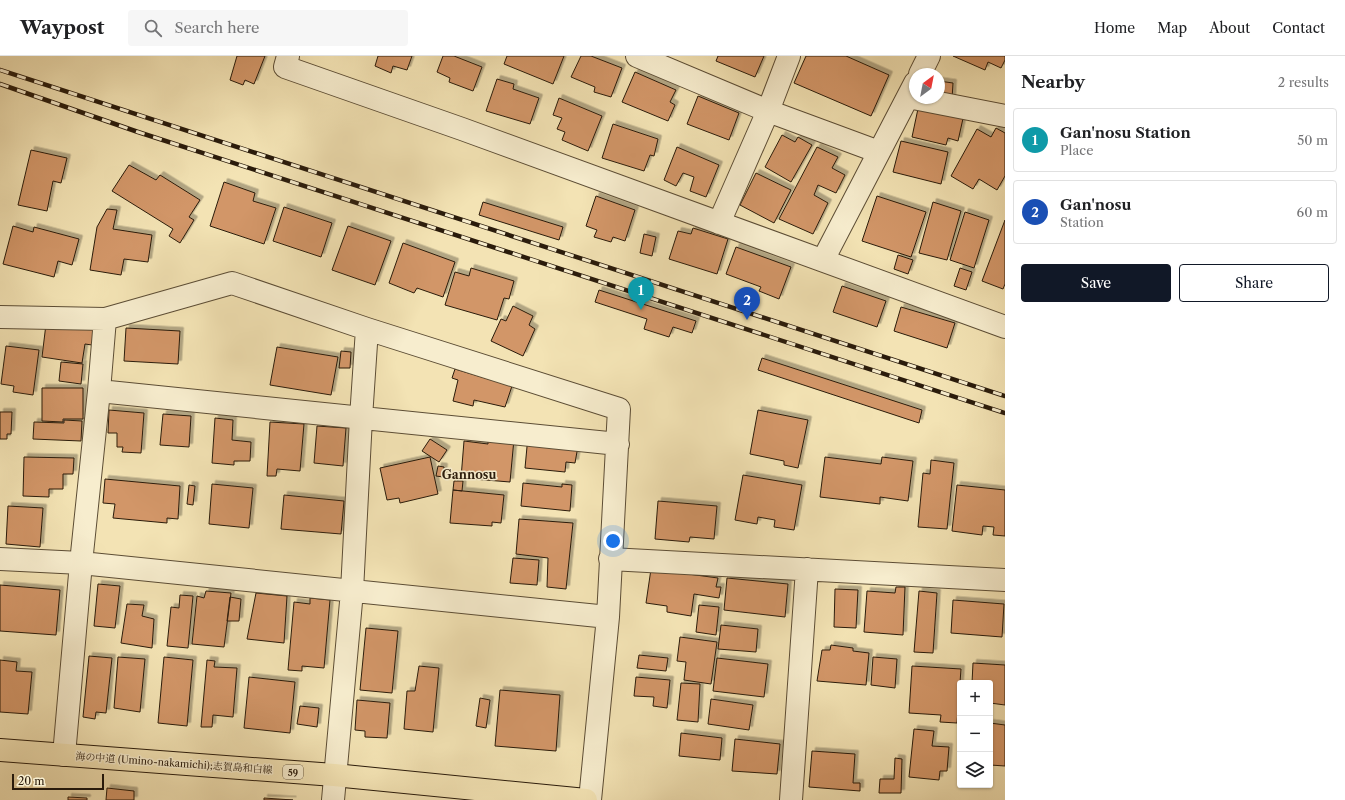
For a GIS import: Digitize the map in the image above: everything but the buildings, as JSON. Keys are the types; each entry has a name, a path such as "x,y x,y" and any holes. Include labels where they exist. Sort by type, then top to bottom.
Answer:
{"main road":[{"name":"海の中道 (Umino-nakamichi);志賀島和白線","path":"0,750 334,775 586,800"}],"street":[{"path":"288,56 285,67 462,129 1005,327"},
{"path":"638,56 768,111 879,152"},
{"path":"719,223 768,111 789,56"},
{"path":"923,68 929,56"},
{"path":"823,260 909,96"},
{"path":"945,99 1005,116"},
{"path":"0,317 105,319 232,283 367,329 619,409 608,617 590,800"},
{"path":"64,755 81,563 100,391 105,319"},
{"path":"333,800 334,775 352,591 367,329"},
{"path":"100,391 618,444"},
{"path":"0,559 81,563 608,617"},
{"path":"610,559 1005,580"},
{"path":"791,800 807,569"}],"railway":[{"path":"0,70 1005,396"},
{"path":"0,84 138,132 1005,413"}],"place":[{"name":"Gan'nosu Station","path":"641,310"},
{"name":"Gan'nosu","path":"747,320"}],"district":[{"name":"Gannosu","path":"469,474"}]}
